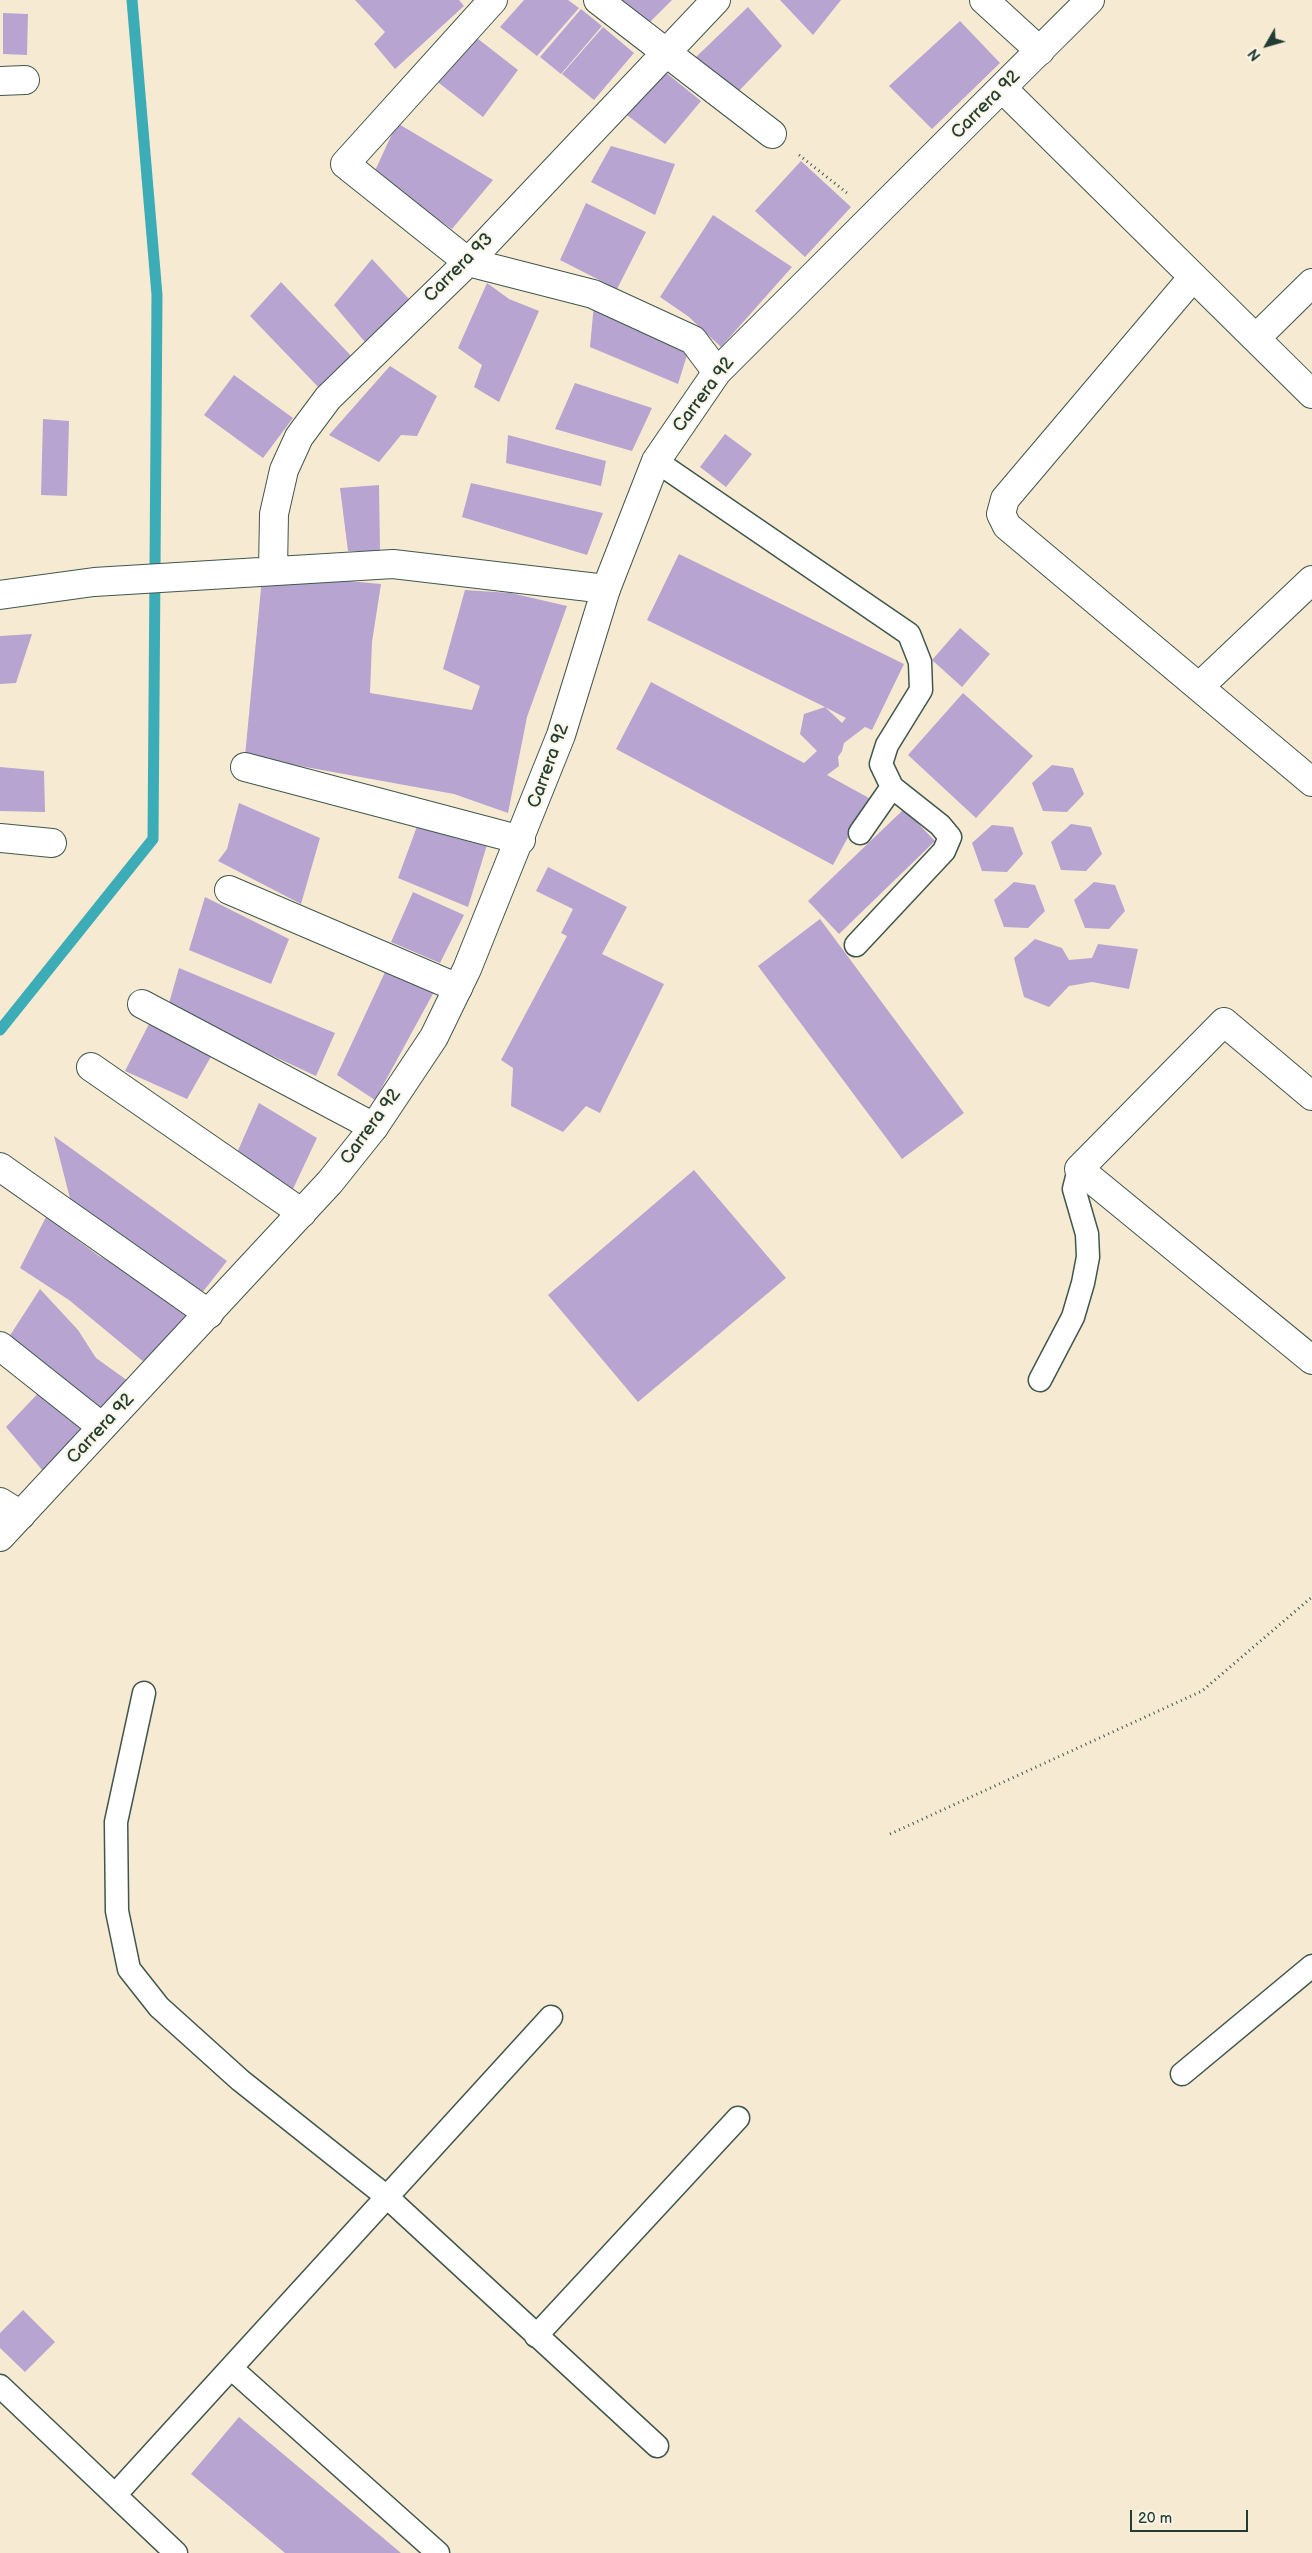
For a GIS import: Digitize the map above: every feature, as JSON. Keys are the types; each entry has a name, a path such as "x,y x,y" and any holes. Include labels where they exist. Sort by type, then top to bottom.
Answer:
{"street":[{"path":"493,0 344,164 468,262 593,294 693,340 717,372"},
{"path":"598,0 772,134"},
{"name":"Carrera 93","path":"265,571 274,514 284,470 299,437 328,398 468,262 716,0"},
{"path":"984,0 1040,51"},
{"name":"Carrera 92","path":"0,1537 10,1508 102,1427 302,1213 374,1127 434,1037 458,988 521,840 562,735 606,590 656,461 717,372 1090,0"},
{"path":"1002,89 1312,394"},
{"path":"1193,277 1005,499 1001,514 1007,526 1312,782"},
{"path":"1256,338 1312,283"},
{"path":"0,595 94,582 393,564 606,590"},
{"path":"1198,687 1312,580"},
{"path":"245,767 521,840"},
{"path":"0,838 52,843"},
{"path":"229,890 458,988"},
{"path":"142,1004 374,1127"},
{"path":"1312,1096 1224,1022 1079,1169 1312,1360"},
{"path":"91,1067 302,1213"},
{"path":"0,1167 209,1314"},
{"path":"0,1346 102,1427"}],"lane":[{"path":"656,461 909,634 920,662 921,690 886,745 881,764 892,786 940,825 950,837 944,851 856,945"},
{"path":"860,833 892,786"},
{"path":"1040,1380 1073,1317 1088,1257 1087,1234 1074,1189 1079,1169"},
{"path":"144,1693 116,1822 117,1911 129,1969 159,2007 240,2080 387,2197 657,2446"},
{"path":"1182,2074 1312,1966"},
{"path":"115,2495 551,2017"},
{"path":"536,2336 738,2118"},
{"path":"231,2368 438,2553"},
{"path":"0,2386 176,2553"}],"path":[{"path":"772,134 875,214"},
{"path":"890,1834 1202,1690 1312,1597"}],"building":[{"path":"355,0 459,0 464,6 395,69 374,44 385,32"},
{"path":"524,0 568,0 579,8 537,56 500,27"},
{"path":"615,0 672,0 644,28"},
{"path":"780,0 841,0 813,35"},
{"path":"748,7 782,46 736,94 696,57"},
{"path":"581,9 602,26 561,74 540,57"},
{"path":"3,13 28,14 27,55 3,54"},
{"path":"960,21 1000,63 932,129 889,86"},
{"path":"603,27 634,53 594,100 562,74"},
{"path":"473,35 518,70 483,117 435,80"},
{"path":"659,67 701,101 665,144 619,109"},
{"path":"397,123 493,180 452,229 373,175"},
{"path":"611,146 675,164 655,215 591,182"},
{"path":"801,161 851,207 805,257 755,211"},
{"path":"586,203 646,232 617,289 560,260"},
{"path":"713,215 792,267 721,347 689,317 660,297"},
{"path":"372,259 409,299 370,348 334,305"},
{"path":"281,282 355,360 323,392 250,316"},
{"path":"487,283 509,299 539,311 499,402 474,387 482,365 458,348"},
{"path":"594,304 688,352 678,384 590,347"},
{"path":"390,366 437,396 417,436 401,435 379,462 329,435"},
{"path":"234,375 293,418 263,458 204,415"},
{"path":"575,383 652,408 632,451 555,429"},
{"path":"43,419 69,421 67,496 41,495"},
{"path":"725,434 752,454 726,487 700,467"},
{"path":"508,435 606,461 601,486 506,463"},
{"path":"471,483 603,513 587,555 462,517"},
{"path":"379,485 380,551 348,551 340,488"},
{"path":"679,554 904,664 872,730 865,727 844,743 838,757 839,766 827,775 869,798 833,865 616,749 651,682 804,763 817,751 800,734 804,714 825,707 647,620","holes":["825,707 846,718 842,723"]},
{"path":"262,578 326,579 381,584 372,642 370,693 472,710 480,686 443,669 465,590 511,593 567,606 527,717 508,813 454,794 245,756"},
{"path":"960,628 990,654 962,687 932,660"},
{"path":"32,634 16,683 0,684 0,636"},
{"path":"963,693 1033,756 976,818 908,755"},
{"path":"1052,765 1073,768 1084,794 1067,812 1043,811 1032,783"},
{"path":"0,767 44,771 45,812 0,811"},
{"path":"239,803 320,838 301,904 218,861 227,849"},
{"path":"904,809 935,841 839,934 808,901"},
{"path":"419,821 487,845 468,907 398,878"},
{"path":"1071,824 1091,827 1102,854 1086,871 1061,870 1051,842"},
{"path":"992,825 1013,827 1023,854 1007,872 982,871 972,843"},
{"path":"548,867 627,907 602,954 664,984 600,1113 586,1106 563,1132 511,1106 513,1068 501,1060 567,936 561,933 573,909 536,891"},
{"path":"1014,882 1035,885 1045,911 1028,928 1004,927 994,900"},
{"path":"1094,882 1115,885 1125,911 1109,929 1085,928 1074,900"},
{"path":"413,892 464,915 440,963 391,942"},
{"path":"205,897 289,939 271,984 189,950"},
{"path":"820,919 964,1113 902,1159 758,966"},
{"path":"1035,939 1062,948 1069,960 1092,958 1098,944 1138,949 1129,989 1092,982 1069,986 1049,1007 1024,997 1014,958"},
{"path":"179,968 335,1033 316,1076 168,1007"},
{"path":"386,970 435,990 375,1100 337,1075"},
{"path":"151,1020 213,1053 187,1099 125,1071"},
{"path":"259,1103 317,1138 292,1191 236,1155"},
{"path":"54,1136 227,1261 198,1298 74,1214"},
{"path":"694,1170 786,1278 638,1402 548,1295"},
{"path":"46,1217 99,1256 153,1284 193,1312 150,1367 69,1300 20,1268"},
{"path":"40,1289 78,1330 96,1358 128,1381 97,1415 73,1386 9,1337"},
{"path":"47,1384 91,1431 43,1471 6,1427"},
{"path":"23,2310 55,2342 25,2372 0,2348 0,2333"},
{"path":"239,2417 401,2553 285,2553 191,2474"}],"waterway":[{"path":"0,1030 153,839 157,295 132,0"}]}
